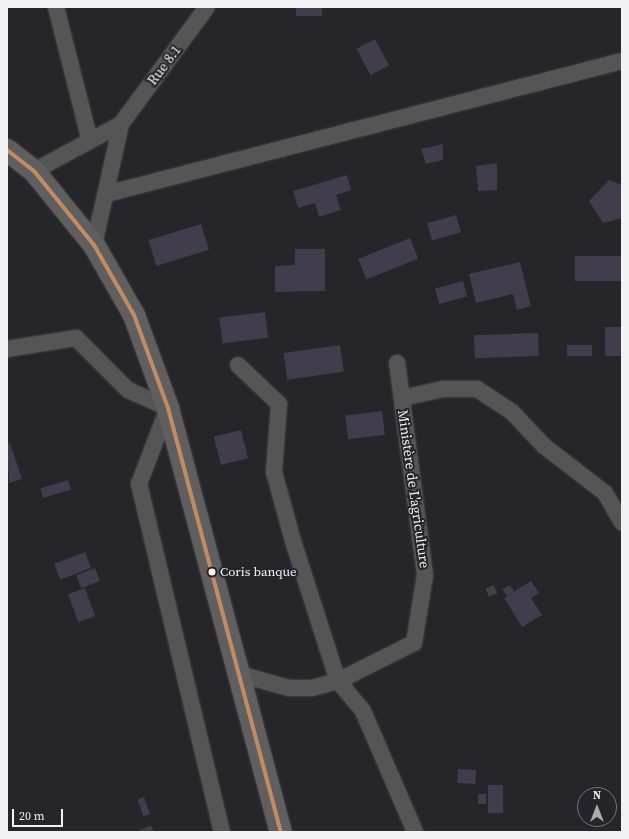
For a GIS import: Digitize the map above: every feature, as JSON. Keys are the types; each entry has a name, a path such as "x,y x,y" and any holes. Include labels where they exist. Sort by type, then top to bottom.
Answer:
{"main road":[{"path":"7,150 34,171 94,245 134,315 168,408 281,832"}],"street":[{"path":"56,7 90,141"},
{"name":"Rue 8.1","path":"94,245 121,124 207,7"},
{"path":"106,194 622,61"},
{"name":"Rue 8.1","path":"34,171 121,124"},
{"path":"7,349 76,338 128,390 168,408 139,484 222,832"},
{"name":"Ministère de L'agriculture","path":"239,674 289,688 312,688 338,681 414,643 425,575 397,363"},
{"path":"238,365 278,404 274,472 338,681 362,711 415,832"},
{"path":"402,398 443,389 477,389 512,412 544,446 605,493 622,522"}],"building":[{"path":"296,7 322,7 322,16 296,16"},
{"path":"375,39 389,65 371,75 356,49"},
{"path":"443,144 443,160 426,164 421,149"},
{"path":"497,163 497,190 478,191 476,166"},
{"path":"347,175 351,190 336,195 341,210 319,217 315,203 298,208 293,191"},
{"path":"609,180 622,185 622,218 603,223 589,201"},
{"path":"456,215 461,232 432,241 427,223"},
{"path":"201,224 209,250 156,266 148,240"},
{"path":"410,238 418,258 366,279 358,259"},
{"path":"295,249 325,249 325,291 275,292 275,266 295,265"},
{"path":"575,256 622,256 622,281 575,281"},
{"path":"520,262 531,306 517,310 513,294 476,303 469,274"},
{"path":"463,281 467,296 439,304 435,289"},
{"path":"265,312 268,338 223,343 219,318"},
{"path":"605,327 622,327 622,356 605,356"},
{"path":"538,333 539,356 475,358 474,335"},
{"path":"340,345 344,372 287,380 284,353"},
{"path":"567,345 592,345 592,356 567,356"},
{"path":"382,411 385,435 348,439 345,416"},
{"path":"241,430 248,458 221,465 214,437"},
{"path":"10,443 22,479 9,483 7,444"},
{"path":"68,480 71,490 43,498 40,488"},
{"path":"85,552 91,568 60,580 54,564"},
{"path":"95,568 100,581 81,588 76,575"},
{"path":"531,581 539,593 531,598 542,615 522,627 504,598"},
{"path":"494,585 497,593 489,597 486,588"},
{"path":"510,585 514,591 507,596 502,589"},
{"path":"85,588 95,616 78,622 68,594"},
{"path":"458,769 476,770 475,784 457,783"},
{"path":"488,785 503,785 503,813 488,813"},
{"path":"478,794 486,794 486,804 478,804"},
{"path":"144,797 150,814 143,816 137,799"},
{"path":"151,825 154,832 135,832"}],"transit line":[{"path":"7,150 34,171 94,245 134,315 168,408 281,832"}],"place":[{"name":"Coris banque","path":"212,572"}]}
